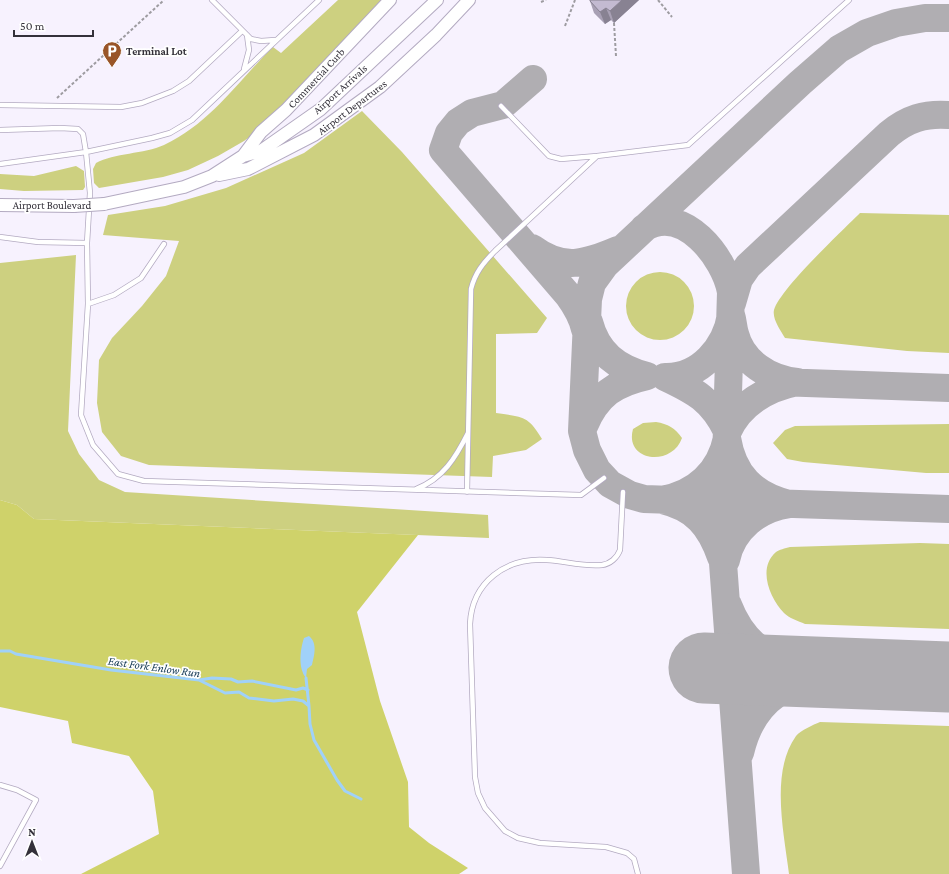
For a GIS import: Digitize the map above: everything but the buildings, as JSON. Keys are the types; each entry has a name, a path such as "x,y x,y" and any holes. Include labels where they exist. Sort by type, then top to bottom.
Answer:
{"street":[{"name":"Commercial Curb","path":"243,156 261,132 286,110 390,0"},
{"name":"Airport Arrivals","path":"212,176 243,156 260,151 321,109 437,0"},
{"name":"Airport Departures","path":"212,176 248,169 314,135 380,87 436,35 469,0"},
{"name":"Airport Boulevard","path":"0,205 74,206 104,204 184,187 212,176"}],"lane":[{"path":"212,0 246,35 257,41 276,40"},
{"path":"0,164 86,152 170,133 192,120 222,94 243,71 319,0"},
{"path":"502,106 549,156 561,159 688,145 849,0"},
{"path":"0,105 122,107 160,97 189,81 242,31"},
{"path":"243,71 249,50 246,35"},
{"path":"0,130 60,128 78,129 83,134 90,193 87,242 88,304 81,415 92,445 118,474 144,481 581,495 604,478"},
{"path":"467,492 471,289 476,274 482,263 597,156"},
{"path":"0,237 38,242 87,242"},
{"path":"88,304 114,295 141,278 164,244"},
{"path":"414,490 428,484 443,472 457,454 468,431"},
{"path":"623,492 620,550 616,557 612,560 602,565 547,560 522,561 496,572 477,594 472,608 470,624 473,746 475,777 478,793 489,815 505,831 518,838 533,842 596,846 622,850 634,859 638,874"},
{"path":"0,785 17,790 36,800 0,866"}],"path":[{"path":"50,106 164,0"},
{"path":"541,2 546,0"},
{"path":"565,26 575,0"},
{"path":"658,0 672,17"},
{"path":"614,23 616,56"}],"shaded area":[{"path":"0,0 949,0 949,874 0,874"},
{"path":"0,500 17,505 34,519 418,535 357,612 380,701 408,782 409,827 429,843 468,868 459,874 81,874 159,834 153,791 129,756 72,743 68,721 0,707"}],"green space":[{"path":"338,0 383,0 262,128 244,141 218,156 188,170 163,177 99,188 94,183 93,169 96,163 111,157 164,145 181,136 196,125 223,101 273,47 281,53"},
{"path":"362,111 402,152 547,318 537,333 496,334 496,413 524,418 533,425 542,439 526,450 493,456 492,477 149,465 121,456 102,432 97,403 99,360 112,338 142,306 166,276 179,241 103,235 108,215 165,206 226,188 304,153"},
{"path":"76,166 84,171 85,187 83,190 24,191 0,189 0,174 34,176"},
{"path":"860,213 949,215 949,353 907,351 785,338 774,317 774,310 779,301 787,289 812,260"},
{"path":"76,255 68,431 79,454 99,480 125,492 488,515 489,538 34,519 17,505 0,500 0,263"},
{"path":"660,272 673,275 684,282 691,293 694,306 691,319 684,330 673,337 660,340 647,337 636,330 629,319 626,306 629,293 636,282 647,275"},
{"path":"656,422 671,427 682,438 677,447 669,453 660,457 650,457 642,454 635,448 632,440 633,429 643,423"},
{"path":"949,424 949,473 926,473 803,462 787,459 773,443 785,430 795,426"},
{"path":"920,543 949,544 949,629 805,624 784,613 770,592 766,575 767,566 770,559 776,552 786,548"},
{"path":"820,722 949,726 949,874 789,874 782,822 781,785 783,767 788,751 796,736"}],"water":[{"path":"309,636 314,642 315,650 312,665 307,669 306,678 303,674 301,664 301,653 304,638"}],"waterway":[{"name":"East Fork Enlow Run","path":"0,651 10,651 16,654 111,670 199,680 225,693 239,692 249,698 274,701 293,699 303,701 309,706 310,724 314,740 337,780 345,791 361,799"},
{"path":"199,680 212,678 231,679 238,682 252,681 296,690 303,688 308,690"},
{"path":"306,678 309,706"}],"taxiway":[{"path":"949,18 925,18 896,23 867,33 839,49 800,83 605,265 592,283 588,299 582,431 587,450 597,470 610,484 630,495 644,499 949,509"},
{"path":"533,79 503,105 472,113 458,122 449,133 443,150 568,295 574,303 585,329"},
{"path":"732,303 739,279 748,266 889,134 903,124 917,118 932,115 949,115"},
{"path":"644,228 659,222 673,223 687,228 700,238 711,250 727,278 731,292 723,563 746,874"},
{"path":"532,248 554,260 574,263 595,259 618,250"},
{"path":"727,431 709,404 694,392 665,377 678,376 689,372 700,366 709,358 724,338 731,315 734,332 739,344 750,361 767,373 776,377 797,382 775,388 755,399 739,414 727,433"},
{"path":"584,426 595,406 608,392 625,382 647,376 626,369 610,358 597,342 589,322"},
{"path":"778,382 949,388"},
{"path":"721,557 712,536 700,520 684,508 674,503 662,500 686,493 705,480 719,461 727,438 734,463 747,482 765,495 789,504 767,510 748,522 734,539 726,560"},
{"path":"728,605 735,621 754,645 778,660 807,669 824,672"},
{"path":"740,753 746,733 754,717 764,704 791,686 807,680 844,673"}],"runway":[{"path":"704,668 949,677"}],"place":[{"name":"Terminal Lot","path":"112,68"}]}
